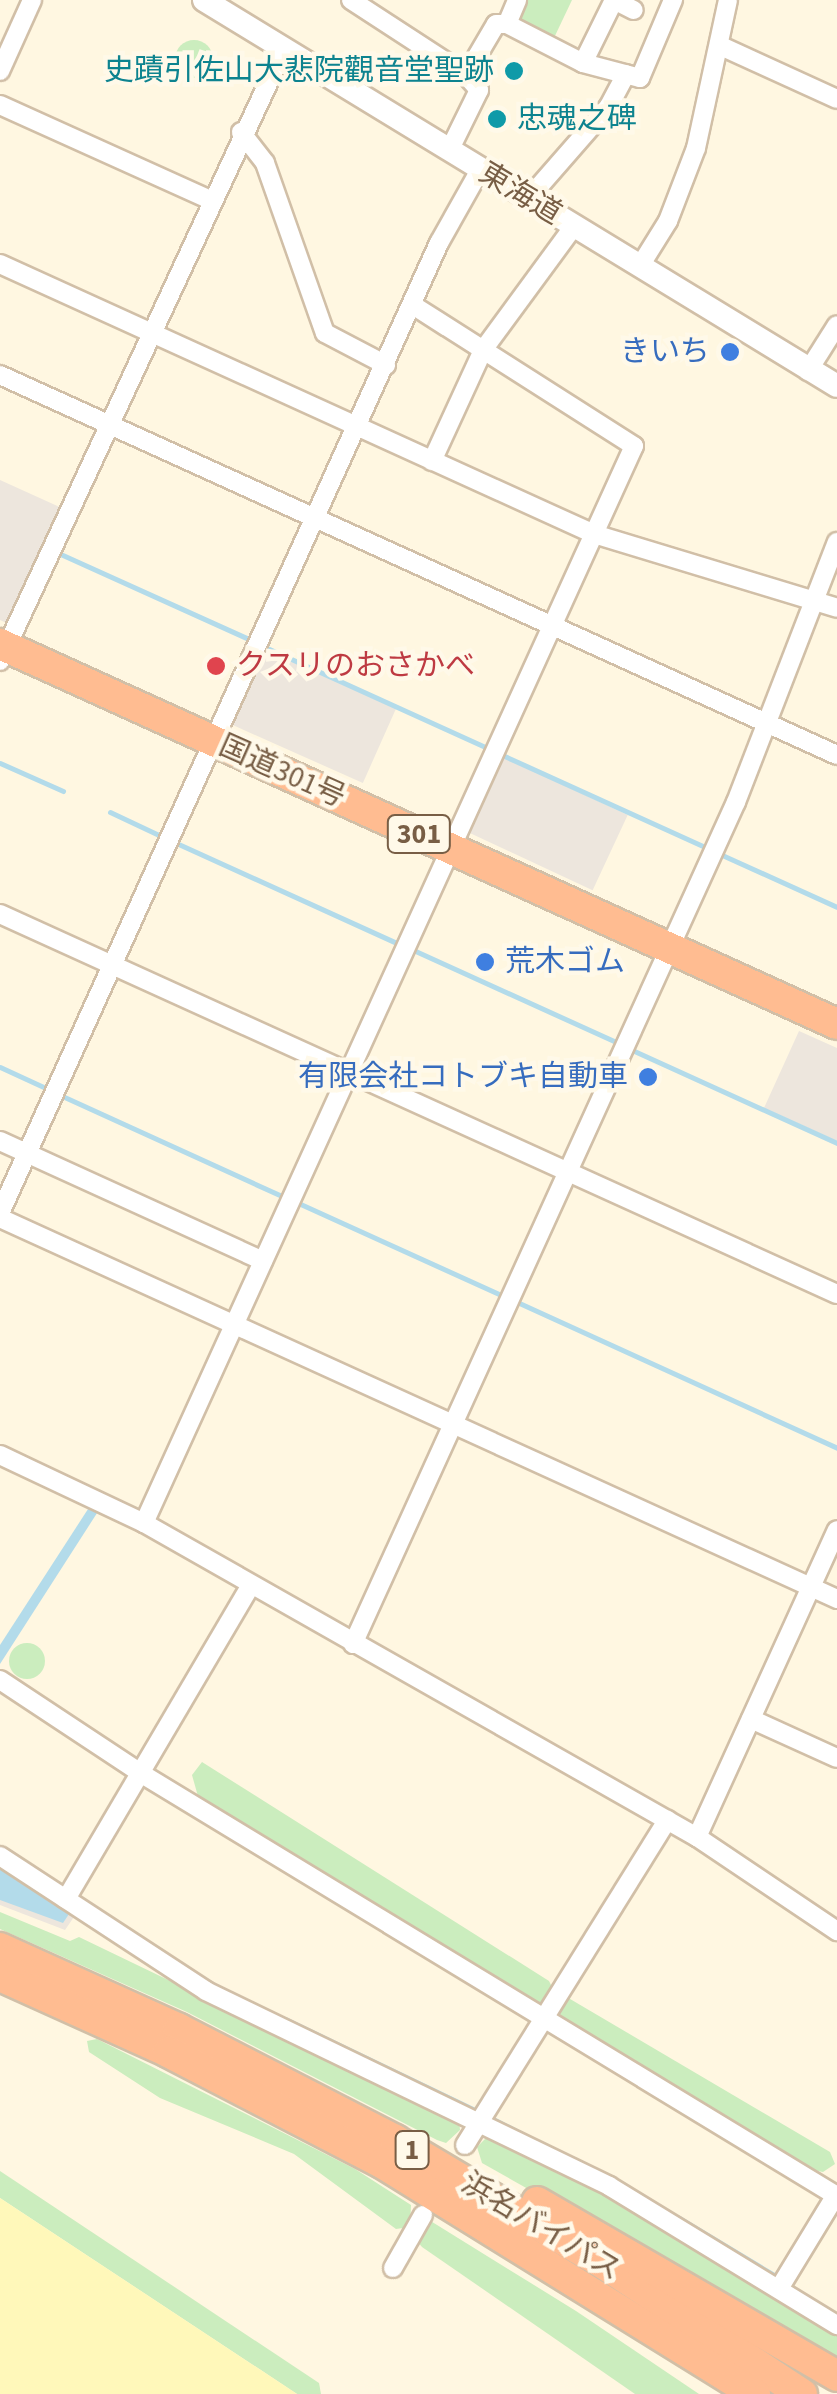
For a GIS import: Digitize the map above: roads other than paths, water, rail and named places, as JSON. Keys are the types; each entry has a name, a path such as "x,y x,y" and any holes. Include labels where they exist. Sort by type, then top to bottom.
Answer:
{"highway":[{"name":"国道301号","path":"2,651 214,741 837,1024"},
{"name":"浜名バイパス","path":"0,1948 179,2028 359,2136 754,2394"},
{"name":"浜名バイパス","path":"0,1976 359,2136 535,2222 802,2394"},
{"path":"359,2136 585,2227 837,2376"},
{"name":"1","path":"359,2136 718,2394"}],"main road":[{"name":"東海道","path":"204,0 837,386"}],"street":[{"path":"0,71 32,0"},
{"path":"351,0 466,75 480,96 449,151"},
{"path":"508,24 517,0"},
{"path":"584,64 614,0 634,10"},
{"path":"466,75 496,24 508,24 584,64 640,78 673,0"},
{"path":"640,266 668,221 696,148 723,47 728,0"},
{"path":"723,47 837,99"},
{"path":"2,651 241,132 283,51"},
{"path":"528,199 609,106 626,74"},
{"path":"0,105 210,200"},
{"path":"241,132 265,163 325,333 386,365"},
{"path":"480,170 357,427 0,1216 837,1599"},
{"path":"432,461 483,350 574,226"},
{"path":"0,264 594,534 837,608"},
{"path":"144,1523 634,446 413,305"},
{"path":"808,371 837,325"},
{"path":"0,375 837,755"},
{"path":"353,1644 670,948 766,723 837,542"},
{"path":"0,914 837,1294"},
{"path":"0,1141 264,1260"},
{"path":"0,1454 144,1523 667,1820 837,1932"},
{"path":"697,1838 837,1530"},
{"path":"66,1899 251,1585"},
{"path":"0,1680 142,1774 836,2196 780,2286"},
{"path":"751,1719 837,1758"},
{"path":"465,2145 667,1820"},
{"path":"0,1856 206,1991 610,2186 780,2286 837,2325"},
{"path":"393,2268 422,2215"}],"water":[{"path":"90,1506 99,1510 0,1664 0,1645"},
{"path":"0,1869 69,1914 63,1923 0,1900"}],"waterway":[{"path":"56,552 253,641"},
{"path":"267,648 490,749"},
{"path":"500,754 705,847"},
{"path":"0,763 63,791"},
{"path":"110,812 165,838"},
{"path":"174,842 401,945"},
{"path":"722,855 837,907"},
{"path":"411,949 618,1043"},
{"path":"632,1050 837,1143"},
{"path":"0,1067 50,1090"},
{"path":"60,1095 286,1198"},
{"path":"296,1202 503,1296"},
{"path":"517,1302 837,1448"},
{"path":"285,2019 479,2112"},
{"path":"489,2117 524,2135"},
{"path":"679,2218 779,2278"}],"place":[{"name":"史蹟引佐山大悲院觀音堂聖跡","path":"514,71"},
{"name":"忠魂之碑","path":"497,119"},
{"name":"きいち","path":"730,352"},
{"name":"クスリのおさかべ","path":"216,666"},
{"name":"荒木ゴム","path":"485,962"},
{"name":"有限会社コトブキ自動車","path":"648,1077"}]}
